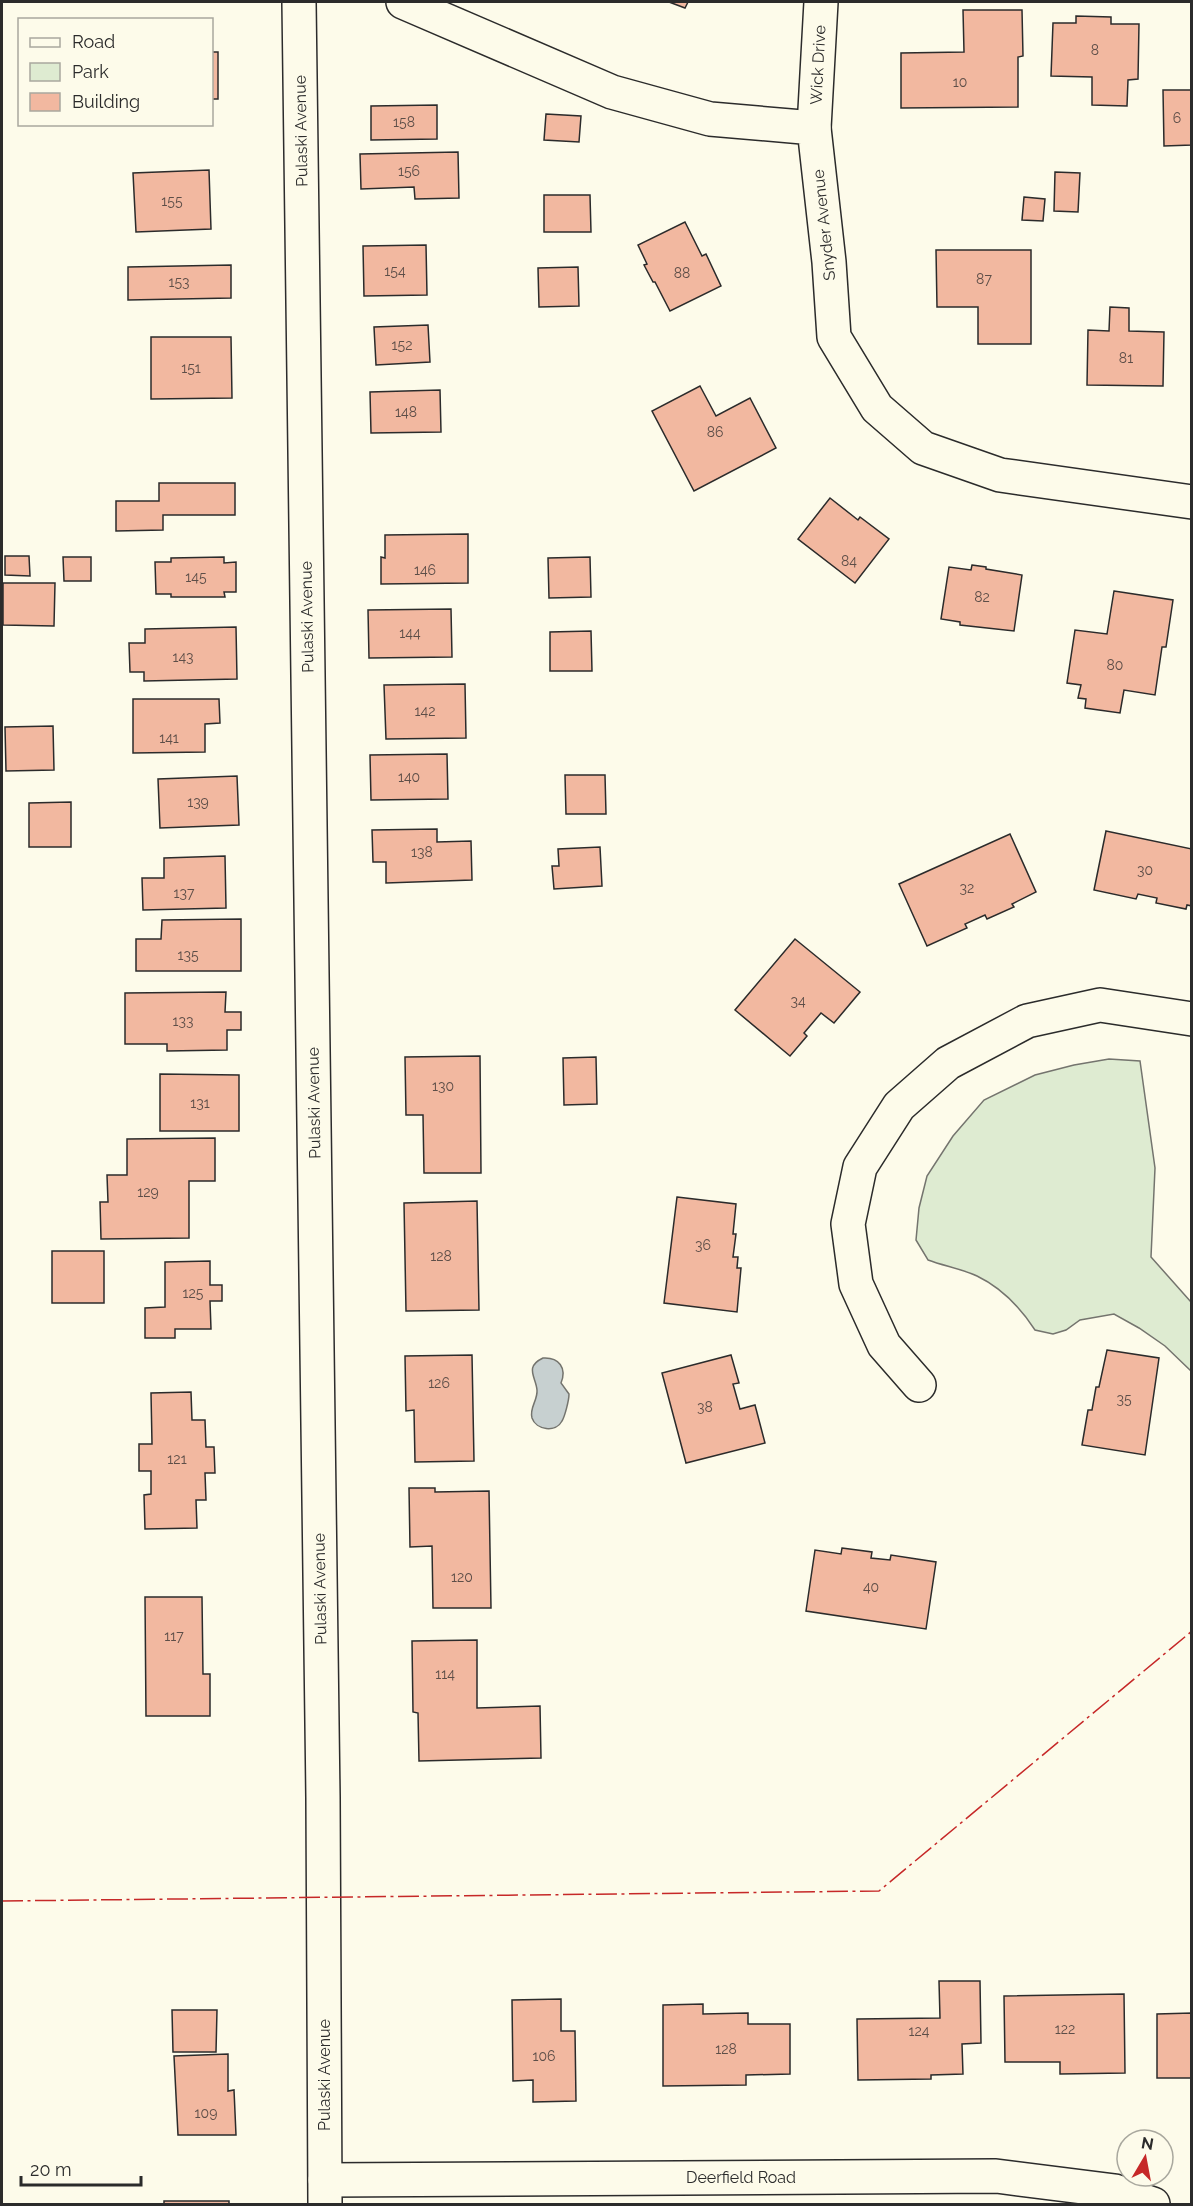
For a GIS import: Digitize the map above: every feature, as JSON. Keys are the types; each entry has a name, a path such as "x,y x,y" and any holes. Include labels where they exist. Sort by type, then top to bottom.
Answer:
{"street":[{"name":"Pulaski Avenue","path":"299,2 323,1798 325,2192"},
{"path":"403,2 612,92 710,119 814,128"},
{"name":"Wick Drive","path":"814,128 821,2"},
{"name":"Snyder Avenue","path":"814,128 829,262 834,337 877,408 922,448 1000,475 1191,502"},
{"path":"919,1385 884,1345 856,1284 848,1224 860,1167 899,1106 948,1063 1027,1021 1100,1005 1191,1019"},
{"name":"Deerfield Road","path":"325,2192 996,2176 1115,2191 1153,2205"}],"green space":[{"path":"1109,1059 1140,1061 1155,1168 1151,1257 1191,1302 1191,1371 1165,1346 1114,1314 1080,1320 1066,1330 1053,1334 1035,1330 1017,1306 1002,1292 971,1274 928,1260 916,1240 919,1208 927,1176 953,1136 984,1100 1035,1075"}],"shaded area":[{"path":"543,1358 553,1359 560,1364 563,1373 561,1383 569,1394 562,1421 551,1428 538,1425 531,1414 537,1394 532,1369 537,1361"}],"building":[{"path":"669,2 688,2 685,8"},
{"path":"963,10 1022,10 1023,56 1018,57 1018,107 901,108 901,53 964,52"},
{"path":"1076,16 1111,17 1111,24 1139,24 1138,79 1128,80 1127,106 1092,105 1092,77 1051,76 1053,23 1076,23"},
{"path":"213,52 218,52 218,99 213,99"},
{"path":"1163,90 1192,90 1192,145 1164,146"},
{"path":"437,105 437,139 371,140 371,106"},
{"path":"546,114 581,116 579,142 544,140"},
{"path":"458,152 459,198 415,199 414,187 361,189 360,154"},
{"path":"209,170 211,229 136,232 133,173"},
{"path":"1055,172 1080,173 1078,212 1054,211"},
{"path":"544,195 590,195 591,232 544,232"},
{"path":"1024,197 1045,199 1043,221 1022,220"},
{"path":"685,222 702,256 706,254 721,286 670,311 644,265 647,264 638,245"},
{"path":"426,245 427,295 364,296 363,246"},
{"path":"936,250 1031,250 1031,344 978,344 978,307 937,307"},
{"path":"231,265 231,298 128,300 128,267"},
{"path":"578,267 579,306 539,307 538,268"},
{"path":"1110,307 1129,308 1129,331 1164,332 1163,386 1087,385 1088,330 1109,331"},
{"path":"428,325 430,362 376,365 374,327"},
{"path":"151,337 231,337 232,398 151,399"},
{"path":"700,386 716,416 750,398 776,448 694,491 652,411"},
{"path":"440,390 441,432 371,433 370,392"},
{"path":"159,483 235,483 235,515 163,515 163,530 116,531 116,501 159,501"},
{"path":"830,498 858,520 860,517 889,539 855,583 798,539"},
{"path":"468,534 468,583 381,584 381,557 385,558 385,535"},
{"path":"5,556 29,556 30,576 5,575"},
{"path":"63,557 91,557 91,581 64,581"},
{"path":"224,557 224,563 236,562 236,592 224,592 225,597 171,597 171,594 156,594 155,562 171,562 171,558"},
{"path":"590,557 591,597 549,598 548,558"},
{"path":"972,565 1022,575 1014,631 960,625 960,622 941,619 949,567 971,570"},
{"path":"3,583 55,583 54,626 3,625"},
{"path":"1114,591 1173,600 1166,647 1162,647 1155,695 1124,690 1120,713 1085,708 1086,699 1078,698 1081,685 1067,683 1075,630 1107,634"},
{"path":"451,609 452,657 369,658 368,610"},
{"path":"236,627 237,679 144,681 144,672 130,672 129,643 145,643 145,629"},
{"path":"591,631 592,671 550,671 550,632"},
{"path":"465,684 466,738 386,739 384,685"},
{"path":"133,699 219,699 220,723 205,724 205,752 133,753"},
{"path":"53,726 54,770 6,771 5,727"},
{"path":"447,754 448,799 371,800 370,755"},
{"path":"565,775 605,775 606,814 566,814"},
{"path":"237,776 239,825 160,828 158,779"},
{"path":"71,802 71,847 29,847 29,803"},
{"path":"437,829 437,842 471,841 472,880 386,883 386,862 373,862 372,830"},
{"path":"1106,831 1192,849 1192,906 1187,905 1186,909 1156,903 1157,898 1138,894 1136,899 1094,890"},
{"path":"1010,834 1036,892 1012,904 1014,907 987,919 985,915 965,924 967,928 927,946 899,884"},
{"path":"600,847 602,886 554,889 552,866 559,866 558,849"},
{"path":"225,856 226,908 143,910 142,878 164,878 164,858"},
{"path":"241,919 241,971 136,971 136,939 161,939 162,920"},
{"path":"795,939 860,992 834,1023 821,1013 804,1033 807,1036 790,1056 735,1010"},
{"path":"226,992 225,1012 241,1012 241,1030 227,1030 227,1050 167,1051 167,1044 125,1044 125,993"},
{"path":"480,1056 481,1173 424,1173 423,1115 406,1115 405,1057"},
{"path":"596,1057 597,1104 564,1105 563,1058"},
{"path":"160,1074 239,1075 239,1131 160,1131"},
{"path":"215,1138 215,1181 189,1181 189,1238 101,1239 100,1202 108,1202 107,1175 127,1175 127,1139"},
{"path":"677,1197 736,1204 733,1257 738,1257 737,1268 741,1268 737,1312 664,1303"},
{"path":"477,1201 479,1310 406,1311 404,1203"},
{"path":"52,1251 104,1251 104,1303 52,1303"},
{"path":"210,1261 210,1285 222,1285 222,1301 210,1301 211,1329 175,1329 175,1338 145,1338 145,1308 165,1307 165,1262"},
{"path":"1107,1350 1159,1358 1145,1455 1082,1445 1088,1410 1092,1410"},
{"path":"472,1355 474,1461 415,1462 414,1410 406,1411 405,1356"},
{"path":"731,1355 739,1383 733,1384 740,1409 755,1405 765,1443 686,1463 662,1373"},
{"path":"191,1392 192,1420 205,1420 206,1447 214,1447 215,1473 205,1473 206,1500 196,1500 197,1528 145,1529 144,1495 151,1494 151,1471 139,1471 139,1444 152,1444 151,1393"},
{"path":"409,1488 435,1488 435,1492 489,1491 491,1608 433,1608 432,1546 410,1547"},
{"path":"842,1548 872,1552 871,1558 890,1560 891,1555 936,1562 926,1629 806,1611 815,1550 841,1554"},
{"path":"145,1597 202,1597 203,1674 210,1674 210,1716 146,1716"},
{"path":"477,1640 477,1708 540,1706 541,1758 419,1761 418,1713 413,1712 412,1641"},
{"path":"939,1981 980,1981 981,2043 962,2044 963,2074 931,2075 931,2079 858,2080 857,2019 940,2018"},
{"path":"1124,1994 1125,2073 1060,2074 1060,2062 1005,2062 1004,1996"},
{"path":"561,1999 561,2031 575,2031 576,2101 533,2102 533,2080 513,2081 512,2000"},
{"path":"703,2004 703,2014 748,2013 748,2024 790,2024 790,2074 746,2075 746,2085 663,2086 663,2005"},
{"path":"172,2010 217,2010 216,2052 173,2052"},
{"path":"1192,2013 1192,2078 1157,2078 1157,2014"},
{"path":"228,2054 228,2091 234,2090 236,2135 178,2135 174,2056"},
{"path":"164,2201 229,2201 229,2204 164,2204"}],"power":[{"path":"2,1901 879,1891 1192,1631"}]}
